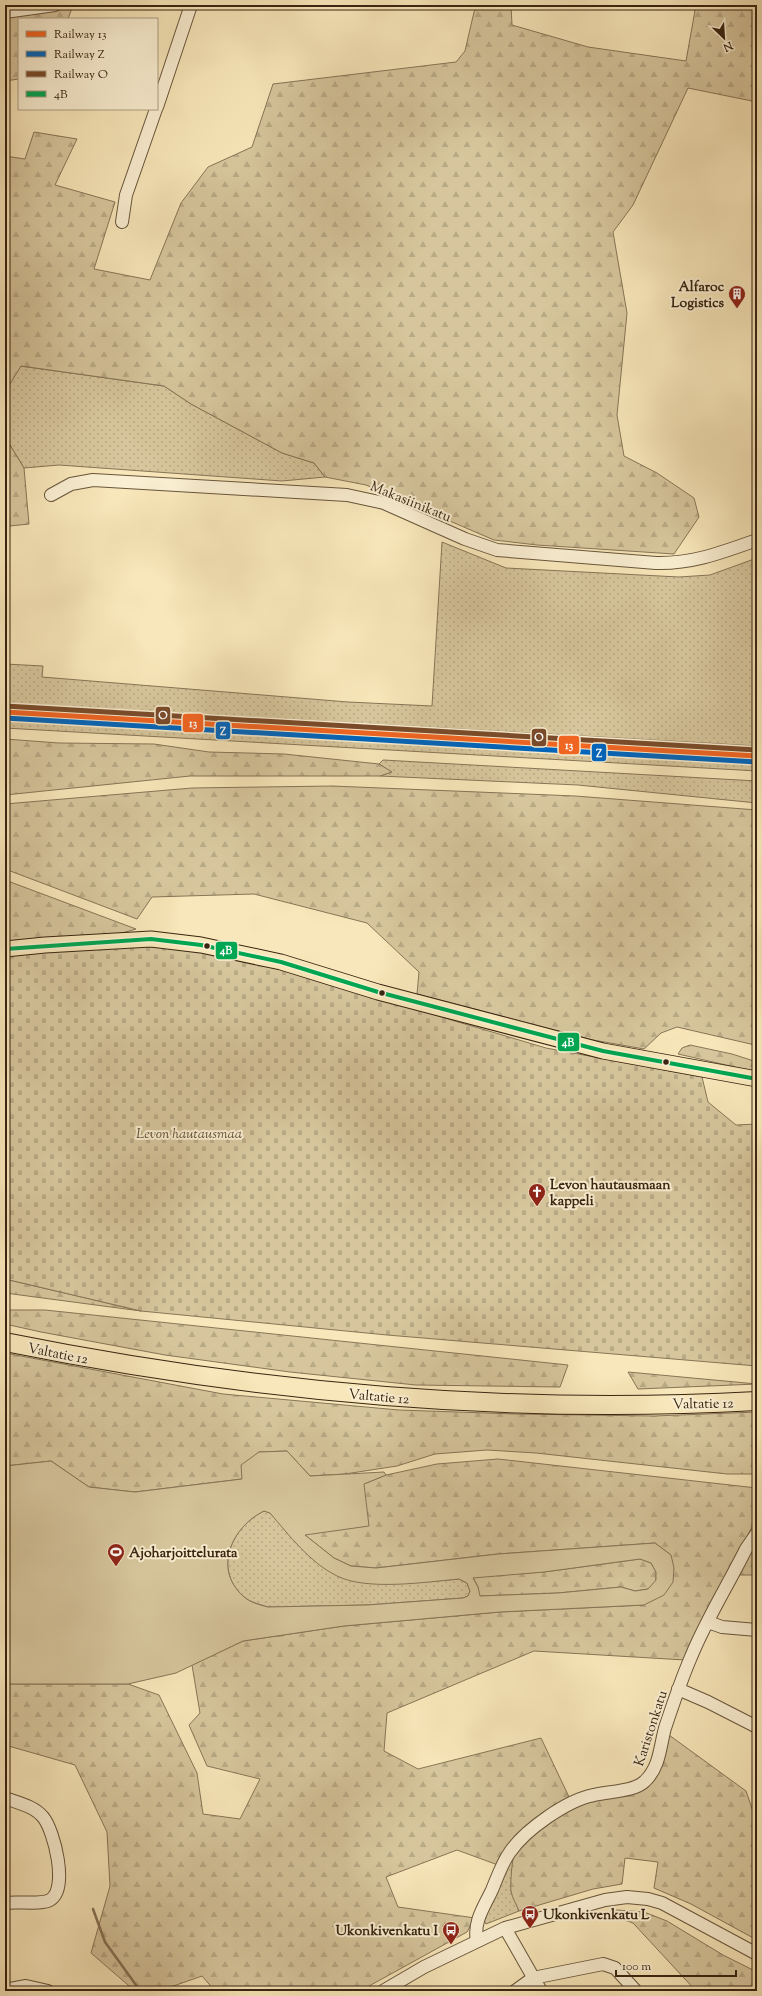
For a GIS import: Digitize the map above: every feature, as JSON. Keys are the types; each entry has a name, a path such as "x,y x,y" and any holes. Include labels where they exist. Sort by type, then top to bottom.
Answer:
{"highway":[{"name":"Valtatie 12","path":"5,1342 146,1369 217,1379 402,1398 579,1405 757,1402"}],"main road":[{"path":"5,949 152,939 201,945 280,962 378,992 603,1051 757,1079"}],"street":[{"path":"5,12 55,5"},
{"path":"158,105 191,5"},
{"path":"122,222 126,195 156,110"},
{"name":"Makasiinikatu","path":"51,495 71,484 93,480 347,495 384,503 465,539 497,550 656,563 672,564 706,558 757,540"},
{"name":"Karistonkatu","path":"478,1941 475,1932 476,1924 510,1853 522,1839 550,1816 574,1802 589,1796 634,1787 644,1782 652,1773 657,1762 678,1689 692,1655 746,1549 757,1533"},
{"path":"708,1622 722,1628 757,1630"},
{"path":"678,1689 708,1702 757,1727"},
{"path":"5,1798 33,1808 43,1816 50,1828 56,1845 59,1879 58,1889 52,1899 46,1902 5,1903"},
{"path":"383,1991 424,1967 505,1928 606,1900 627,1897 648,1899 662,1903 757,1954"},
{"path":"505,1928 540,1991"},
{"path":"515,1991 533,1978 596,1964 609,1965 620,1972 636,1991"},
{"path":"5,1990 26,1986 48,1991"}],"green space":[{"path":"478,5 511,5 512,25 588,47 686,61 696,5 757,5 757,102 688,88 633,205 613,232 627,313 617,415 624,456 657,473 694,498 699,517 674,554 537,545 494,540 366,485 325,477 314,463 282,453 191,404 164,386 21,366 5,392 5,156 25,159 34,132 77,139 55,185 115,202 94,269 150,280 181,203 208,167 252,147 273,84 456,62 465,51 474,12"},
{"path":"72,8 68,18 18,18 18,79 5,81 5,21 7,14"},
{"path":"20,366 164,386 191,404 282,453 314,463 325,477 282,481 59,465 24,468 5,437 5,392"},
{"path":"5,437 24,468 29,524 10,526 5,532"},
{"path":"442,542 506,568 679,577 710,575 757,558 757,746 5,703 5,664 43,666 42,677 348,702 432,706"},
{"path":"5,717 757,761 757,771 5,728"},
{"path":"5,739 59,743 154,744 209,752 284,754 379,764 392,772 380,776 190,776 5,795"},
{"path":"383,760 757,781 757,803 578,785 380,776 391,772 379,764"},
{"path":"332,786 575,796 757,810 757,1043 755,1045 677,1027 661,1033 644,1049 593,1040 417,994 419,972 367,923 254,894 152,897 137,919 5,869 5,804 192,788"},
{"path":"5,880 136,929 109,937 5,944"},
{"name":"Levon hautausmaa","path":"174,946 283,970 546,1048 702,1077 708,1102 736,1125 757,1124 757,1366 387,1335 141,1311 5,1279 5,955 104,947"},
{"path":"690,1045 732,1054 757,1062 757,1072 678,1054 682,1048"},
{"path":"5,1279 141,1311 5,1293"},
{"path":"5,1310 45,1310 568,1365 560,1387 416,1385 290,1372 165,1355 5,1324"},
{"path":"5,1353 223,1394 399,1410 515,1414 654,1416 757,1412 757,1474 727,1474 536,1453 487,1450 435,1454 397,1466 345,1474 310,1476 287,1451 259,1452 242,1479 135,1492 89,1487 51,1461 5,1466"},
{"path":"628,1372 757,1384 638,1389"},
{"name":"Ajoharjoittelurata","path":"287,1451 310,1476 384,1472 386,1475 364,1484 369,1526 305,1535 334,1558 351,1566 376,1568 498,1554 655,1543 671,1555 674,1568 673,1582 664,1595 644,1605 500,1612 344,1626 243,1641 176,1673 128,1684 5,1684 5,1466 51,1461 89,1487 135,1492 242,1479 241,1465 259,1452","holes":["264,1511 270,1513 309,1556 318,1564 337,1576 350,1581 380,1584 459,1579 467,1583 470,1591 468,1596 463,1598 367,1605 268,1607 254,1603 243,1596 234,1585 229,1573 228,1561 230,1549 243,1527","640,1559 651,1563 656,1572 656,1580 648,1589 635,1591 621,1587 558,1593 480,1596 478,1587 473,1578 544,1572"]},
{"path":"498,1459 757,1488 757,1517 685,1660 534,1651 387,1713 384,1751 418,1769 541,1738 570,1799 498,1865 457,1850 386,1877 398,1907 475,1918 467,1932 360,1991 215,1991 202,1976 159,1991 135,1991 91,1953 110,1886 107,1832 75,1765 5,1745 5,1684 128,1684 159,1695 197,1773 203,1814 240,1819 260,1779 207,1766 189,1725 200,1713 192,1665 243,1641 344,1626 500,1612 644,1605 671,1555 655,1543 498,1554 376,1568 351,1566 334,1558 305,1535 364,1484 386,1475 437,1464"},
{"path":"264,1511 270,1513 314,1560 437,1581 459,1579 467,1583 470,1591 468,1596 463,1598 367,1605 268,1607 251,1601 245,1598 234,1585 229,1573 228,1561 230,1549 243,1527"},
{"path":"757,1536 757,1575 737,1575"},
{"path":"640,1559 651,1563 656,1572 656,1581 648,1589 635,1591 621,1587 558,1593 479,1596 478,1587 473,1577 544,1572"},
{"path":"669,1735 746,1791 757,1823 757,1940 691,1904 654,1888 658,1862 625,1858 622,1884 593,1889 519,1911 513,1899 511,1884 513,1858 519,1847 539,1830 576,1808 596,1800 633,1794 646,1788 655,1779 658,1773 663,1761"},
{"path":"514,1855 511,1891 519,1911 486,1924 483,1918"},
{"path":"617,1910 644,1912 667,1921 723,1955 757,1972 757,1991 696,1991 633,1923 605,1913"}],"waterway":[{"path":"93,1909 105,1942 136,1985 137,1991"}],"rail line":[{"name":"O","path":"5,706 757,750"},
{"name":"13","path":"5,712 757,756"},
{"name":"Z","path":"5,718 757,762"}],"transit line":[{"name":"4B","path":"5,949 151,939 201,945 281,962 378,992 603,1051 757,1079"}],"place":[{"name":"Alfaroc Logistics","path":"737,309"},
{"name":"Levon hautausmaan kappeli","path":"537,1207"},
{"name":"Ajoharjoittelurata","path":"116,1567"},
{"name":"Ukonkivenkatu L","path":"530,1929"},
{"name":"Ukonkivenkatu I","path":"451,1945"}]}
